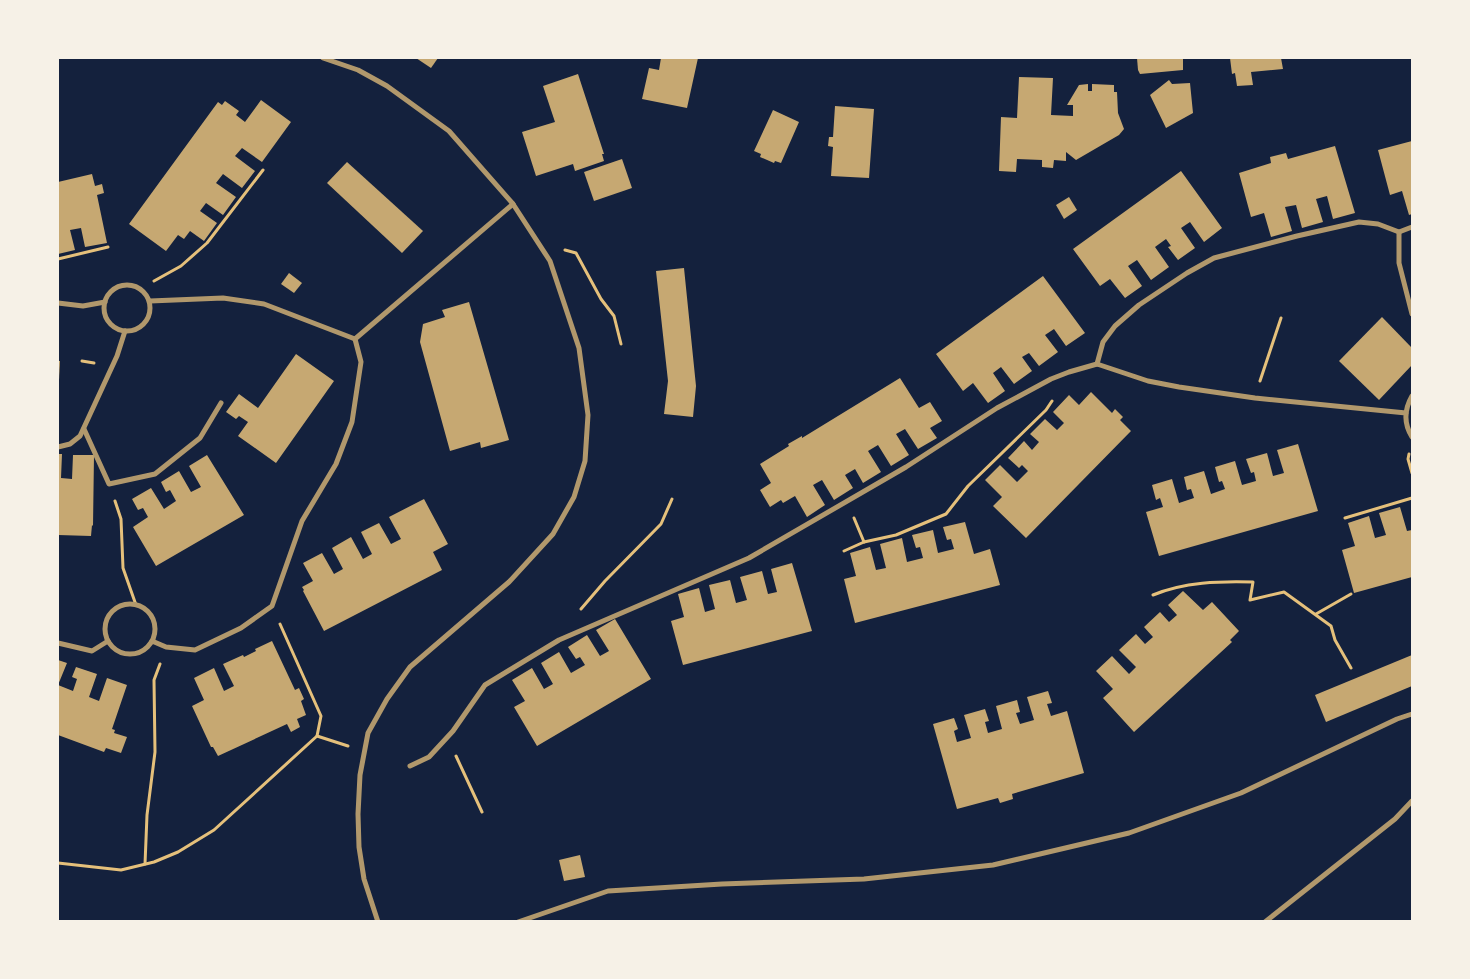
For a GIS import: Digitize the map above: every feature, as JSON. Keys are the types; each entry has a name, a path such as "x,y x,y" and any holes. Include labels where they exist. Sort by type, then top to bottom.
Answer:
{"street":[{"path":"323,58 358,70 387,86 449,131 513,204 550,261 579,348 588,415 585,461 574,497 553,534 509,582 410,667 387,699 368,733 360,775 359,839 364,879 378,922"},
{"path":"355,339 513,204"},
{"path":"1097,364 1104,342 1115,326 1139,305 1186,273 1214,258 1359,222 1378,224 1399,232 1412,227"},
{"path":"1399,232 1399,263 1412,314"},
{"path":"127,284 141,289 150,301 149,316 146,323 139,328 125,331 117,329 106,317 104,310 108,295 119,286 127,284"},
{"path":"150,301 223,298 264,304 355,339"},
{"path":"58,303 83,306 105,302"},
{"path":"58,447 70,444 80,436 117,356 125,331"},
{"path":"152,642 166,647 196,650 234,632 272,606 302,521 336,464 352,422 361,362 355,339"},
{"path":"410,766 429,757 453,731 485,685 559,640 749,558 906,467 997,408 1051,379 1069,372 1097,364 1148,381 1254,398 1406,413"},
{"path":"1412,396 1406,413 1406,425 1412,438"},
{"path":"84,429 109,484 155,474 200,438 221,403"},
{"path":"122,606 136,606 147,610 152,617 155,633 152,642 141,652 126,654 119,652 108,640 106,624 109,616 122,606"},
{"path":"58,643 92,651 108,640"},
{"path":"518,922 608,891 722,884 864,880 1003,863 1129,833 1241,793 1397,719 1412,714"},
{"path":"1265,922 1395,819 1412,801"}],"path":[{"path":"141,289 181,266 207,243 263,170"},
{"path":"58,259 108,247"},
{"path":"560,249 576,253 601,299 614,316 621,344"},
{"path":"1254,398 1281,318"},
{"path":"844,551 864,542 896,535 946,514 968,486 1046,410 1069,372"},
{"path":"109,484 121,519 123,568 136,606"},
{"path":"1345,518 1412,498"},
{"path":"559,640 576,614 605,581 661,524 672,499"},
{"path":"847,501 864,542"},
{"path":"1153,595 1166,589 1192,585 1253,582 1250,600 1284,592 1331,626 1335,640 1351,668"},
{"path":"1316,614 1351,594"},
{"path":"58,863 121,870 145,864 178,852 214,830 317,736 321,716 272,606"},
{"path":"145,864 147,815 155,752 154,680 166,647"},
{"path":"455,752 482,812"}],"building":[{"path":"416,58 438,58 431,68"},
{"path":"661,58 698,58 687,108 642,99 649,68 659,70"},
{"path":"1137,58 1183,58 1183,70 1140,74"},
{"path":"1230,58 1281,58 1283,69 1251,72 1253,85 1237,86 1235,73 1232,74"},
{"path":"578,74 604,154 602,154 604,161 575,171 573,164 536,176 522,132 555,122 543,86"},
{"path":"1019,77 1053,78 1051,115 1073,116 1073,105 1067,105 1079,85 1088,84 1088,91 1092,91 1092,84 1114,85 1114,92 1117,92 1118,113 1124,129 1119,135 1076,160 1066,152 1066,161 1054,160 1053,168 1042,167 1042,160 1017,159 1016,172 999,171 1001,117 1017,118"},
{"path":"1169,80 1172,84 1190,83 1193,113 1166,128 1150,95"},
{"path":"261,100 291,122 262,162 242,148 235,156 255,171 242,188 223,174 216,183 236,197 223,215 206,203 200,211 217,223 204,241 190,231 184,239 178,235 166,251 129,224 218,102 222,105 225,101 239,111 236,115 245,122"},
{"path":"835,106 874,109 869,178 831,176 833,147 828,146 829,137 833,137"},
{"path":"773,110 799,122 781,163 775,161 774,163 760,157 761,154 754,151"},
{"path":"1412,141 1412,214 1409,215 1402,191 1390,195 1378,150"},
{"path":"1335,146 1355,213 1333,219 1327,196 1316,199 1323,222 1302,228 1296,205 1285,207 1292,231 1271,237 1264,213 1251,217 1239,173 1271,163 1270,157 1286,153 1288,159"},
{"path":"622,159 632,188 594,201 584,172"},
{"path":"347,162 423,231 402,253 327,183"},
{"path":"1181,171 1222,228 1204,242 1190,222 1181,228 1195,248 1178,260 1168,247 1171,246 1166,239 1155,247 1169,267 1151,280 1137,260 1128,266 1142,286 1125,298 1110,279 1100,286 1073,249"},
{"path":"92,174 95,186 102,184 104,193 97,195 107,243 85,247 81,228 70,230 75,250 58,254 58,182"},
{"path":"1069,197 1077,210 1064,219 1056,205"},
{"path":"684,268 696,386 693,417 664,414 668,381 656,271"},
{"path":"289,273 302,283 294,293 281,284"},
{"path":"1043,276 1085,333 1066,346 1054,329 1045,335 1058,352 1039,366 1029,353 1022,357 1032,371 1014,384 1001,367 993,373 1005,391 988,403 973,383 963,391 936,354"},
{"path":"469,302 509,440 481,448 480,442 450,451 420,342 423,324 445,317 442,310"},
{"path":"1382,317 1412,348 1412,365 1379,400 1339,361"},
{"path":"296,354 334,381 276,463 238,436 248,422 239,416 236,419 226,412 239,394 258,408"},
{"path":"58,361 60,361 59,380 58,380"},
{"path":"900,378 919,408 930,402 942,421 930,428 937,438 918,449 905,429 896,434 909,455 891,466 878,445 868,451 881,472 863,483 855,469 845,475 853,488 834,500 822,480 813,485 825,505 807,517 795,496 783,503 781,500 770,507 760,490 771,483 760,464 789,446 788,444 802,436 802,438"},
{"path":"1091,392 1112,413 1115,409 1123,417 1120,420 1131,431 1026,538 993,506 1002,497 985,480 1000,465 1017,482 1028,471 1022,465 1019,468 1008,458 1024,441 1032,450 1039,442 1030,434 1045,419 1057,430 1064,423 1053,412 1069,395 1079,405"},
{"path":"1298,444 1318,511 1159,556 1146,512 1163,507 1160,498 1156,500 1152,485 1172,479 1179,503 1194,498 1191,489 1187,490 1184,477 1204,471 1211,494 1225,489 1222,481 1219,482 1215,467 1235,461 1242,485 1256,481 1254,472 1251,473 1246,459 1267,453 1273,476 1284,473 1277,450"},
{"path":"58,454 62,454 61,478 72,479 73,455 94,455 93,526 91,536 58,535"},
{"path":"207,455 244,515 156,566 133,527 148,517 143,508 138,510 132,499 151,488 164,509 176,501 170,490 166,492 161,482 179,471 191,492 201,487 189,466"},
{"path":"424,499 448,544 433,552 442,570 324,631 303,591 302,587 313,581 303,563 322,553 334,574 343,569 332,548 351,537 363,559 372,554 361,532 379,523 391,544 401,539 389,517"},
{"path":"1400,507 1407,531 1412,530 1412,577 1354,593 1342,550 1355,546 1348,523 1369,516 1375,538 1386,535 1379,513"},
{"path":"965,522 974,554 990,549 1000,585 855,623 844,579 856,576 850,553 870,547 876,570 886,568 880,544 902,538 907,562 923,558 920,547 916,548 912,535 933,530 938,553 954,549 951,539 947,540 943,527"},
{"path":"792,563 812,631 683,665 671,621 684,617 678,594 699,588 705,612 715,609 709,585 730,580 736,603 747,600 740,577 762,571 768,594 777,592 771,569"},
{"path":"1183,591 1203,610 1212,602 1239,631 1230,640 1232,642 1134,732 1103,698 1113,689 1096,671 1112,656 1129,674 1136,667 1119,650 1136,634 1145,644 1153,637 1144,627 1160,612 1169,622 1177,615 1168,605"},
{"path":"615,619 651,679 537,746 514,707 525,701 512,680 532,668 544,689 553,684 541,663 559,652 571,673 585,665 580,657 576,659 568,647 587,635 600,656 609,651 596,630"},
{"path":"272,641 295,690 299,688 304,699 301,701 306,715 297,719 300,727 291,732 287,724 218,756 213,747 211,747 192,706 204,700 194,678 214,668 224,691 234,686 223,664 243,655 244,657"},
{"path":"1412,655 1412,686 1326,722 1315,695"},
{"path":"58,660 67,663 58,685"},
{"path":"76,667 97,674 89,697 99,701 107,678 127,685 112,729 115,730 114,733 127,737 121,753 106,748 104,752 58,735 58,685 73,691 77,679 72,677"},
{"path":"1048,691 1052,703 1047,704 1051,716 1067,711 1084,773 1012,794 1013,799 1000,803 998,798 957,809 933,724 954,718 958,729 954,731 957,742 971,738 964,715 985,709 989,721 985,722 988,733 1002,729 996,706 1017,700 1020,712 1016,713 1020,724 1034,720 1027,697"},
{"path":"580,855 585,877 564,881 559,860"}]}
